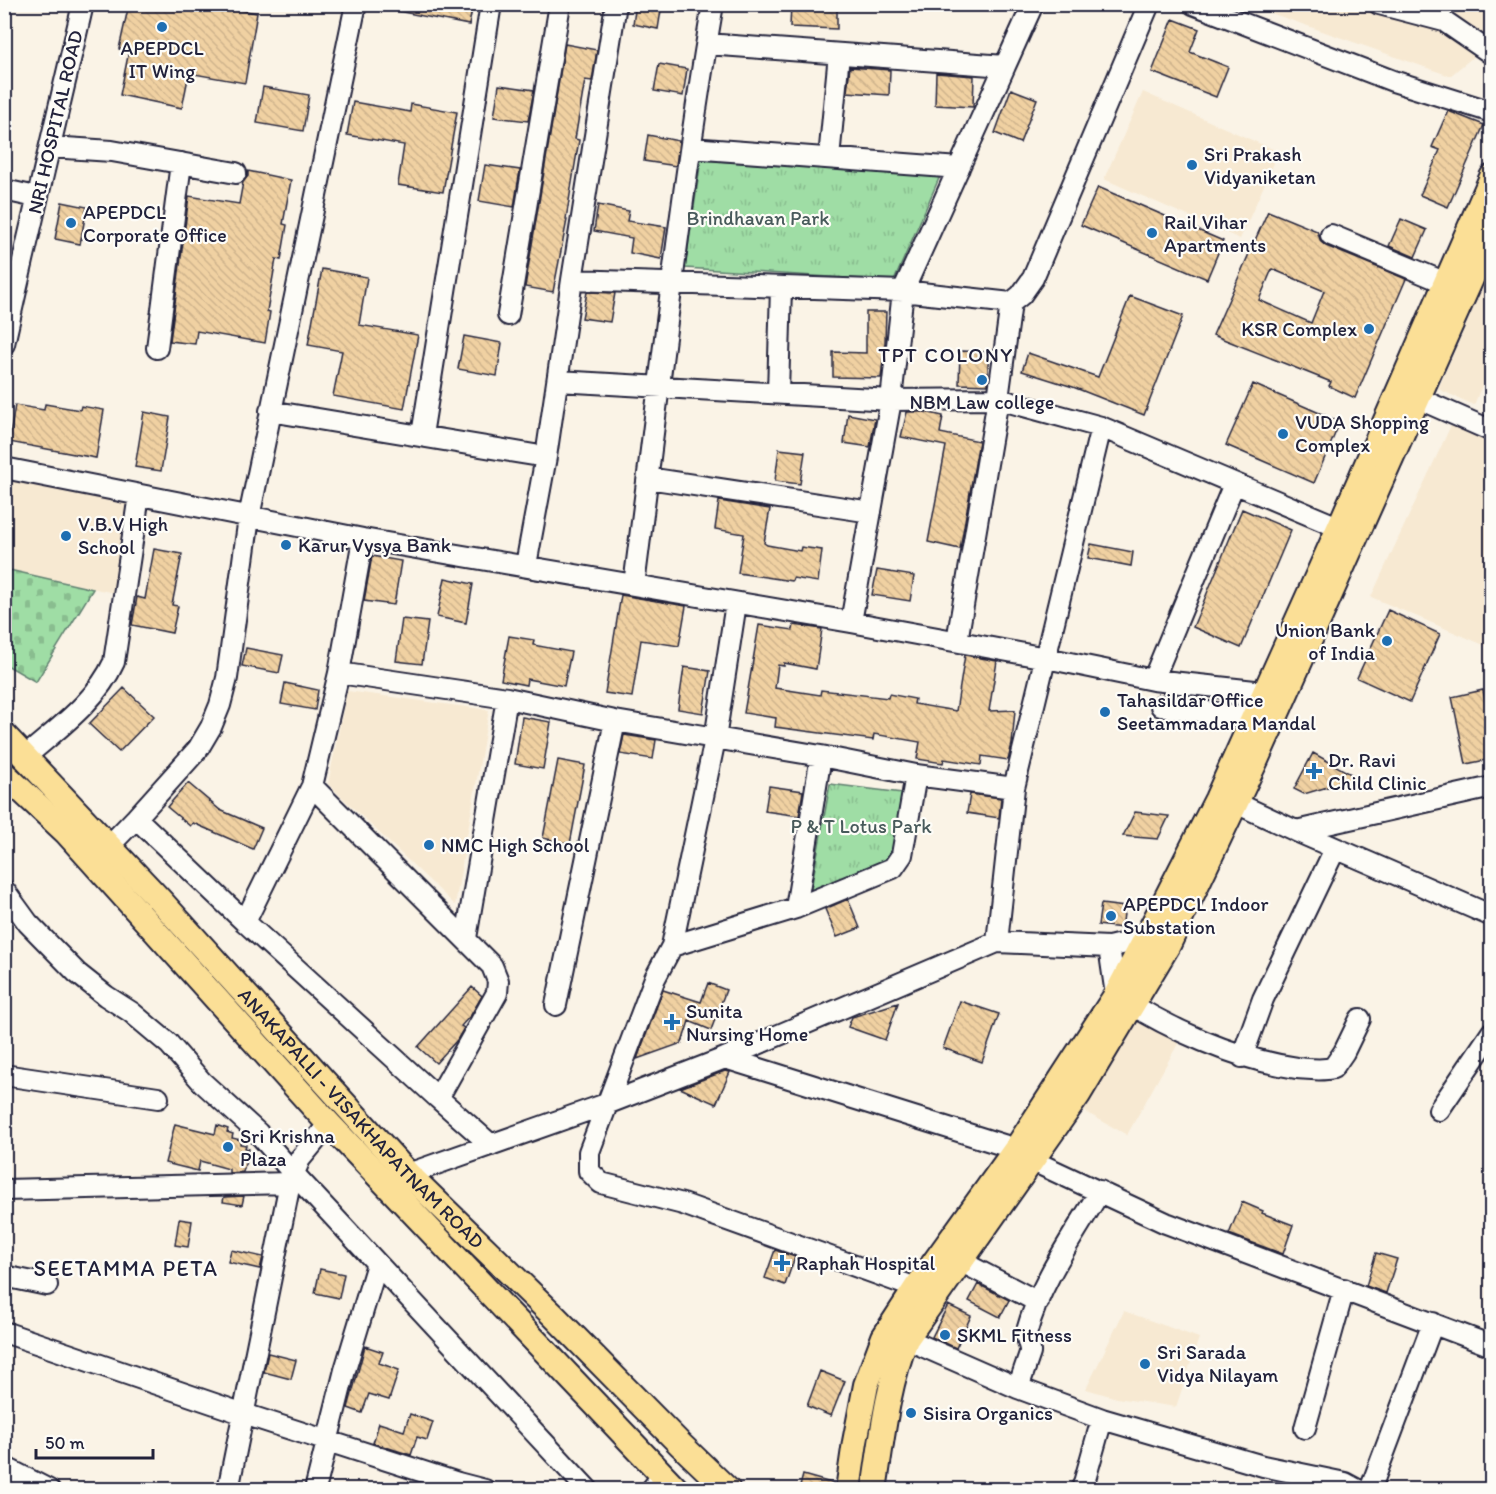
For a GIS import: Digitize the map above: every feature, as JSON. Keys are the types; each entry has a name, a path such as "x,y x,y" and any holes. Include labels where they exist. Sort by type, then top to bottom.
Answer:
{"main road":[{"path":"848,1490 866,1385 874,1359 960,1261 1024,1155 1124,1000 1178,927 1236,803 1274,696 1348,531 1446,283 1491,177"},
{"path":"1348,531 1418,398 1491,232"},
{"path":"1124,1000 1146,938 1217,799 1253,718 1274,696"},
{"name":"ANAKAPALLI - VISAKHAPATNAM ROAD","path":"4,735 167,908 408,1174 728,1490"},
{"name":"ANAKAPALLI - VISAKHAPATNAM ROAD","path":"4,774 66,832 329,1124 664,1485"},
{"path":"874,1490 889,1396 898,1359 897,1334 916,1288 1024,1155"}],"street":[{"name":"NRI HOSPITAL ROAD","path":"4,344 36,197 83,4"},
{"path":"108,846 198,748 211,727 220,705 227,678 249,518 356,4"},
{"path":"422,435 491,4"},
{"path":"508,315 560,4"},
{"path":"526,566 546,457 615,4"},
{"path":"634,585 671,283 713,4"},
{"path":"851,622 891,400 903,291 1033,4"},
{"path":"957,641 998,399 1011,303 1021,295 1033,278 1149,4"},
{"path":"1193,4 1393,81 1491,112"},
{"path":"1379,4 1444,21 1491,54"},
{"path":"706,44 1005,66"},
{"path":"829,158 839,54"},
{"path":"50,147 112,151 236,174"},
{"path":"691,148 959,168"},
{"path":"157,348 181,164"},
{"path":"4,190 36,197"},
{"path":"1331,235 1446,283"},
{"path":"572,280 903,291 1011,303"},
{"path":"778,393 781,287"},
{"path":"558,381 891,400 998,399 1101,427 1348,531"},
{"path":"1418,398 1491,431"},
{"path":"270,411 546,457"},
{"path":"997,942 1014,788 1101,427"},
{"path":"4,468 363,539 851,622 1153,680 1274,696"},
{"path":"648,478 871,512"},
{"path":"1153,680 1234,484"},
{"path":"26,757 93,697 106,680 114,662 139,495"},
{"path":"245,922 312,786 339,673 363,539"},
{"path":"736,603 715,739 672,945 655,978 589,1152 589,1171 601,1183 683,1204 916,1288"},
{"path":"339,673 507,698 615,721 821,756 916,775 1014,788"},
{"path":"466,938 507,698"},
{"path":"1161,706 1253,718"},
{"path":"556,1005 615,721"},
{"path":"796,908 821,756"},
{"path":"672,945 796,908 893,868 898,863 904,845 916,775"},
{"path":"312,786 492,966 498,981 497,993 438,1098"},
{"path":"1296,831 1491,787"},
{"path":"1236,803 1335,849 1491,916"},
{"path":"136,818 245,922 491,1145"},
{"path":"1242,1057 1263,999 1335,849"},
{"path":"4,890 28,923 76,973 131,1012 169,1044 202,1082 258,1133 292,1179 377,1263 588,1490"},
{"path":"408,1174 609,1103 725,1058 997,942 1109,947 1146,938"},
{"path":"1109,947 1124,1000 1208,1043 1242,1057 1276,1065 1323,1071 1334,1068 1360,1019"},
{"path":"1439,1110 1491,1032"},
{"path":"725,1058 1024,1155 1166,1223 1491,1346"},
{"path":"4,1075 158,1098"},
{"path":"228,1490 292,1179 300,1159 329,1124"},
{"path":"4,1190 292,1179"},
{"path":"1018,1388 1030,1353 1026,1333 1038,1302 1100,1191"},
{"path":"960,1261 1038,1302"},
{"path":"315,1490 345,1370 377,1263"},
{"path":"4,1276 47,1284"},
{"path":"1305,1428 1344,1289"},
{"path":"1370,1490 1433,1323"},
{"path":"4,1332 244,1414 485,1490"},
{"path":"897,1334 1018,1388 1102,1419 1263,1466 1345,1483 1358,1490"},
{"path":"1082,1490 1102,1419"},
{"path":"4,1467 49,1490"}],"shaded area":[{"path":"1248,5 1491,5 1491,42 1450,76"},
{"name":"Sri Prakash Vidyaniketan","path":"1143,92 1279,152 1240,239 1104,179"},
{"path":"1491,268 1491,363 1474,405 1438,389"},
{"path":"1453,421 1491,438 1491,648 1371,597"},
{"name":"V.B.V High School","path":"5,475 134,504 114,593 5,569"},
{"name":"NMC High School","path":"347,691 489,710 455,905 328,784"},
{"path":"1137,1016 1180,1040 1127,1135 1084,1111"},
{"name":"Sri Sarada Vidya Nilayam","path":"1124,1311 1199,1338 1176,1407 1117,1398 1086,1389"}],"green space":[{"name":"Brindhavan Park","path":"701,160 940,176 894,281 685,268"},
{"path":"5,569 93,589 36,682 5,664"},
{"name":"P & T Lotus Park","path":"830,784 902,793 894,861 810,895"}],"building":[{"path":"129,4 209,4 257,13 245,83 189,73 182,108 120,95 129,51 119,49"},
{"path":"397,4 473,4 469,25 397,11"},
{"path":"636,4 662,4 658,29 633,24"},
{"path":"791,4 837,4 837,29 790,27"},
{"path":"1173,19 1199,29 1190,52 1228,67 1216,97 1152,72"},
{"path":"565,44 597,50 592,81 585,80 575,139 579,140 567,220 553,292 525,287"},
{"path":"659,64 687,69 683,96 654,91"},
{"path":"850,67 890,70 889,95 847,92"},
{"path":"936,73 974,76 973,107 935,105"},
{"path":"499,85 534,90 528,121 494,117"},
{"path":"263,87 309,95 303,131 257,123"},
{"path":"1011,89 1037,99 1020,143 995,133"},
{"path":"353,102 410,112 411,104 457,112 443,192 398,185 404,145 347,135"},
{"path":"1448,111 1484,125 1448,207 1420,195 1440,150 1432,147"},
{"path":"648,135 679,141 676,166 644,161"},
{"path":"485,165 520,170 514,207 479,201"},
{"path":"248,171 291,180 283,224 287,225 281,260 276,259 267,311 270,312 265,343 197,331 195,344 170,341 189,196 239,204 243,182 248,176"},
{"name":"Rail Vihar Apartments","path":"1098,187 1223,241 1207,279 1081,225"},
{"name":"APEPDCL Corporate Office","path":"62,202 87,207 80,244 55,239"},
{"path":"598,205 629,211 627,221 666,227 661,259 630,253 632,238 594,231"},
{"path":"1268,211 1317,231 1321,242 1326,246 1406,279 1355,398 1329,386 1331,382 1213,335","holes":["1272,269 1324,291 1311,323 1259,300"]},
{"path":"1401,219 1427,230 1415,257 1389,246"},
{"path":"322,269 367,277 359,325 418,335 404,409 333,396 342,351 308,345"},
{"path":"587,292 615,293 610,322 582,318"},
{"path":"1130,296 1183,316 1144,415 1073,387 1022,371 1028,353 1098,377"},
{"path":"866,312 886,312 881,378 833,377 833,352 866,353"},
{"path":"464,336 502,343 497,376 458,369"},
{"path":"960,351 988,352 988,385 959,384"},
{"name":"VUDA Shopping Complex","path":"1253,384 1340,422 1314,483 1226,445"},
{"path":"45,404 80,410 81,406 104,410 96,458 9,442 15,405 44,410"},
{"path":"144,412 170,417 161,471 135,467"},
{"path":"907,412 925,412 943,416 940,433 979,441 960,549 928,542 946,446 901,437"},
{"path":"848,414 875,419 870,447 844,443"},
{"path":"779,449 805,452 800,484 775,481"},
{"path":"719,501 770,509 764,543 767,545 800,551 801,547 822,550 818,582 793,578 792,581 738,573 744,534 715,529"},
{"path":"1242,509 1291,530 1241,648 1193,627"},
{"path":"1091,544 1133,552 1131,566 1088,558"},
{"path":"154,549 182,554 172,605 178,606 172,633 132,625 137,597 145,599"},
{"path":"372,556 401,561 394,605 364,601"},
{"path":"877,570 914,576 910,601 872,595"},
{"path":"445,578 473,584 466,623 437,617"},
{"path":"621,595 686,606 679,646 641,640 632,697 605,693"},
{"path":"1388,610 1440,634 1410,702 1357,678"},
{"path":"402,619 428,622 422,664 396,661"},
{"path":"759,625 793,630 794,625 822,629 816,669 784,663 784,666 778,665 775,688 820,695 821,690 888,698 889,694 915,699 914,704 956,711 965,655 997,661 989,711 1015,710 1008,760 982,756 981,765 944,759 943,763 917,759 920,742 874,734 873,740 775,727 776,718 744,713"},
{"path":"509,636 534,640 533,645 571,652 564,686 527,679 526,685 501,680"},
{"path":"246,648 283,655 279,673 242,666"},
{"path":"684,667 710,671 703,713 678,709"},
{"path":"285,683 318,690 315,710 281,704"},
{"path":"124,688 154,716 119,752 89,724"},
{"path":"1483,690 1491,731 1491,759 1466,764 1452,697"},
{"path":"522,717 551,722 543,769 515,764"},
{"path":"624,735 656,740 653,759 620,754"},
{"path":"1313,753 1358,778 1304,794 1294,789"},
{"path":"558,760 585,765 570,844 543,838"},
{"path":"188,783 220,810 262,828 253,849 193,823 190,826 167,807"},
{"path":"769,786 803,791 799,816 765,811"},
{"path":"970,794 1001,798 999,818 967,813"},
{"path":"1135,812 1169,816 1158,839 1123,836"},
{"path":"848,899 860,928 837,937 825,909"},
{"name":"APEPDCL Indoor Substation","path":"1101,904 1125,907 1122,928 1098,925"},
{"path":"708,983 726,990 711,1030 689,1021 682,1043 637,1059 663,990 701,1002"},
{"path":"472,987 482,996 471,1015 461,1026 464,1028 457,1040 436,1063 418,1047"},
{"path":"960,1001 999,1014 982,1062 943,1048"},
{"path":"898,1003 885,1040 848,1027 852,1017"},
{"path":"725,1071 730,1072 716,1104 680,1088"},
{"path":"175,1124 215,1134 217,1125 228,1129 227,1132 233,1134 232,1138 241,1140 240,1144 246,1145 245,1148 249,1149 243,1172 229,1173 229,1169 200,1161 198,1171 165,1163"},
{"path":"244,1196 242,1205 223,1202 224,1197"},
{"path":"1242,1202 1263,1211 1262,1213 1293,1225 1283,1254 1229,1234"},
{"path":"179,1219 192,1221 188,1247 175,1245"},
{"path":"231,1250 263,1257 260,1269 228,1262"},
{"path":"775,1250 795,1257 785,1285 765,1278"},
{"path":"1376,1253 1397,1259 1386,1293 1366,1286"},
{"path":"320,1269 344,1274 339,1298 315,1293"},
{"path":"978,1284 1009,1300 1000,1317 969,1301"},
{"path":"948,1305 971,1316 956,1348 932,1337"},
{"path":"365,1346 383,1352 379,1363 399,1370 389,1400 369,1394 362,1413 348,1408"},
{"path":"268,1353 296,1360 291,1379 264,1372"},
{"path":"820,1371 845,1381 831,1416 807,1406"},
{"path":"410,1414 433,1422 427,1440 417,1437 411,1455 373,1443 379,1423 404,1431"},
{"path":"803,1475 835,1484 834,1490 799,1490"}],"place":[{"name":"APEPDCL IT Wing","path":"162,27"},
{"name":"Sri Prakash Vidyaniketan","path":"1192,165"},
{"name":"APEPDCL Corporate Office","path":"71,223"},
{"name":"Rail Vihar Apartments","path":"1152,233"},
{"name":"KSR Complex","path":"1369,329"},
{"name":"NBM Law college","path":"982,380"},
{"name":"VUDA Shopping Complex","path":"1283,434"},
{"name":"V.B.V High School","path":"66,536"},
{"name":"Karur Vysya Bank","path":"286,545"},
{"name":"Union Bank of India","path":"1387,641"},
{"name":"Tahasildar Office Seetammadara Mandal","path":"1105,712"},
{"name":"Dr. Ravi Child Clinic","path":"1314,771"},
{"name":"NMC High School","path":"429,845"},
{"name":"APEPDCL Indoor Substation","path":"1111,916"},
{"name":"Sunita Nursing Home","path":"672,1022"},
{"name":"Sri Krishna Plaza","path":"228,1147"},
{"name":"Raphah Hospital","path":"782,1263"},
{"name":"SKML Fitness","path":"945,1335"},
{"name":"Sri Sarada Vidya Nilayam","path":"1145,1364"},
{"name":"Sisira Organics","path":"911,1413"}],"district":[{"name":"TPT COLONY","path":"946,355"},
{"name":"SEETAMMA PETA","path":"126,1268"}]}
